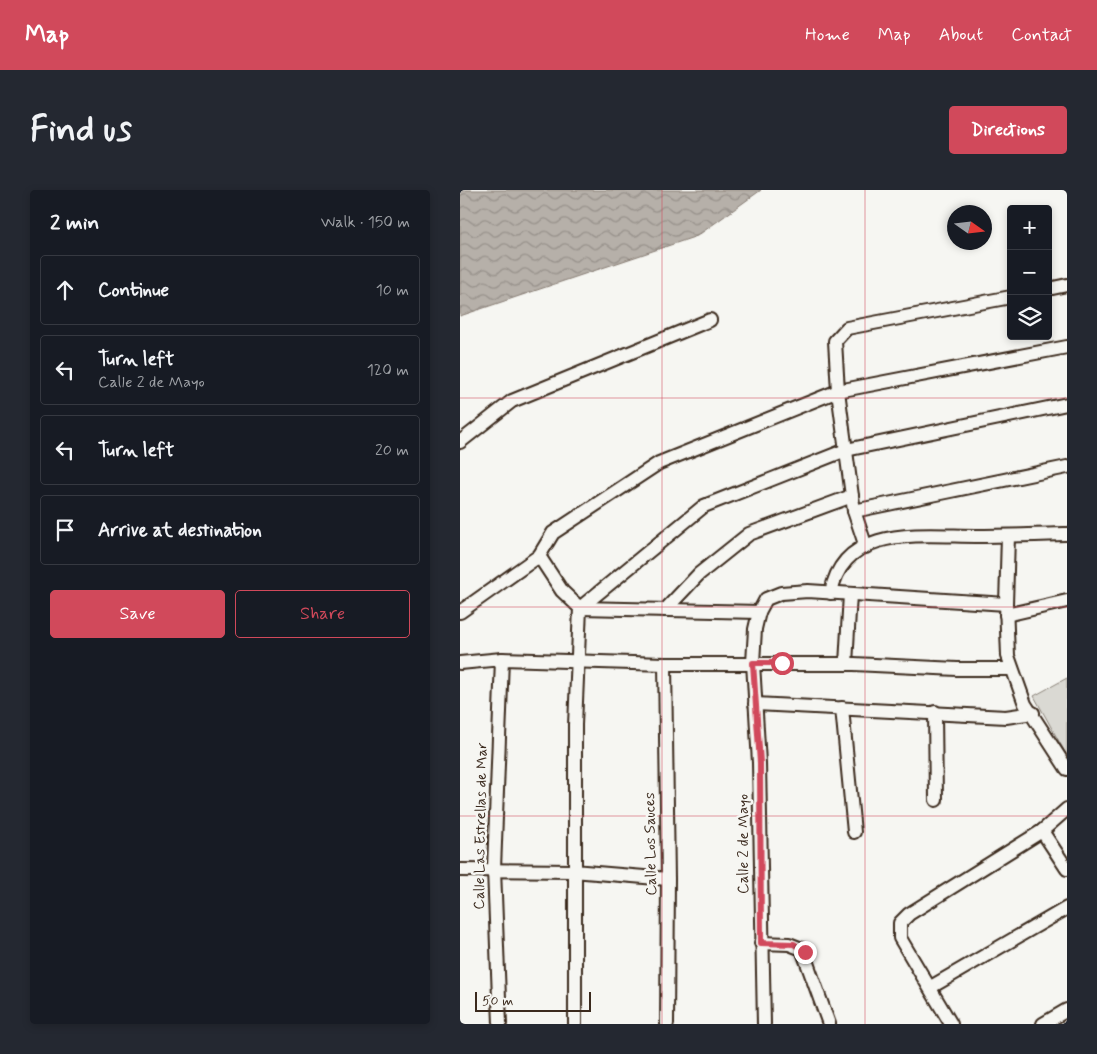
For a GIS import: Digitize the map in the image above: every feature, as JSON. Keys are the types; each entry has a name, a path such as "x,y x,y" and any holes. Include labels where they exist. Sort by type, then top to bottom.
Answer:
{"street":[{"path":"1052,289 1067,285"},
{"path":"866,547 854,512 838,392 835,341 847,328 1007,298"},
{"path":"460,442 512,402 710,320"},
{"path":"460,612 539,556 553,533 658,462 838,392 1067,346"},
{"path":"575,1024 573,871 576,662 580,608 704,506 846,450 1067,404"},
{"path":"854,512 1067,467"},
{"path":"665,610 699,574 749,534 852,496"},
{"path":"831,593 839,567 854,553 882,539 900,536 1067,534"},
{"path":"1008,536 1006,609 1008,656 1020,693 1067,769"},
{"path":"539,556 562,592 580,608 759,612 766,599 776,594 808,591 1006,609 1067,601"},
{"path":"846,664 850,594"},
{"name":"Calle 2 de Mayo","path":"759,612 755,629 753,663 760,763 761,943 764,1024"},
{"path":"460,663 502,659 664,664 846,664 956,669 1012,669"},
{"name":"Calle Las Estrellas de Mar","path":"500,1024 494,869 502,659"},
{"name":"Calle Los Sauces","path":"664,664 668,879 666,1024"},
{"path":"755,704 1006,717 1033,713"},
{"path":"842,708 854,832"},
{"path":"935,712 936,800"},
{"path":"951,1024 931,987 900,938 900,924 909,914 1042,831 1067,809"},
{"path":"1042,831 1067,869"},
{"path":"460,870 573,871 668,879"},
{"path":"931,987 1067,908"},
{"path":"761,943 789,944 802,949 829,1024"},
{"path":"1043,1024 1067,1010"}],"shaded area":[{"path":"1067,678 1067,756 1034,696"}],"water":[{"path":"460,190 761,190 697,236 460,316"}],"route":[{"path":"782,663 753,663 760,763 761,943 794,944 805,952"}]}
